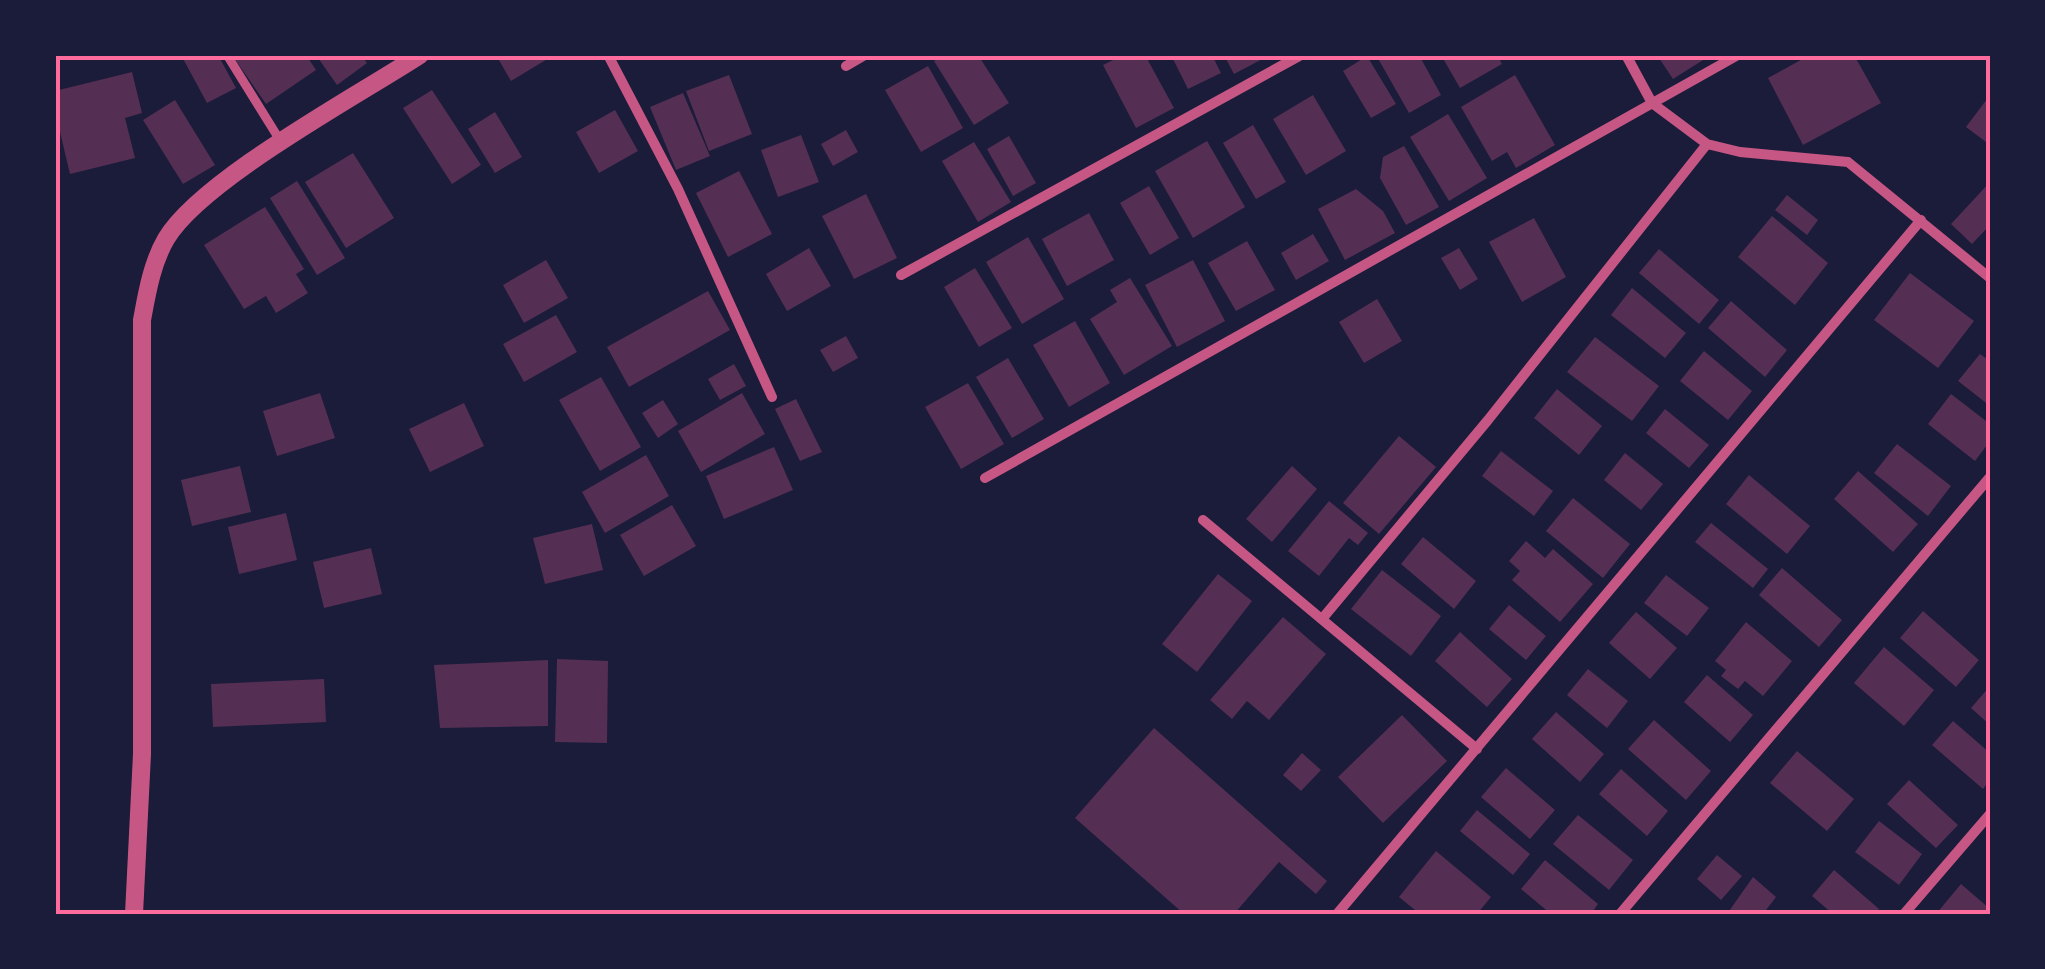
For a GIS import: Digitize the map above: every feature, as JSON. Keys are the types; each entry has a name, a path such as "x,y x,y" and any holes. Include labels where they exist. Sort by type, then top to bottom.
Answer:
{"street":[{"path":"226,55 283,144"},
{"path":"134,914 142,754 142,320 149,282 166,240 199,198 420,55"},
{"path":"608,55 678,189 772,397"},
{"path":"846,66 865,55"},
{"path":"901,274 1301,55"},
{"path":"1626,55 1652,103 1707,144 1740,152 1848,162 1990,278"},
{"path":"986,478 1738,55"},
{"path":"1322,619 1488,420 1707,144"},
{"path":"1337,914 1921,220"},
{"path":"1620,914 1990,477"},
{"path":"1203,520 1477,749"},
{"path":"1904,914 1990,814"}],"building":[{"path":"181,55 218,55 236,88 207,103"},
{"path":"232,55 306,55 316,70 266,104"},
{"path":"316,55 361,55 367,63 337,85"},
{"path":"496,55 554,55 511,81"},
{"path":"944,55 978,55 1009,103 974,125 934,61"},
{"path":"1123,55 1145,55 1174,108 1136,128 1103,65"},
{"path":"1171,55 1212,55 1221,73 1188,89"},
{"path":"1224,55 1270,55 1234,74"},
{"path":"1376,55 1419,55 1441,95 1409,113"},
{"path":"1441,55 1497,55 1502,64 1460,88"},
{"path":"1657,55 1711,55 1673,79"},
{"path":"1810,55 1854,55 1881,103 1803,145 1768,78"},
{"path":"1367,56 1396,104 1371,118 1343,71"},
{"path":"928,66 963,128 921,152 885,90"},
{"path":"132,72 142,113 125,118 135,158 70,174 55,111 55,91"},
{"path":"729,75 752,134 709,151 686,91"},
{"path":"1515,75 1555,145 1516,168 1507,152 1492,161 1461,107"},
{"path":"432,90 481,165 452,184 403,108"},
{"path":"683,93 710,156 676,170 650,107"},
{"path":"1313,95 1346,151 1306,175 1273,119"},
{"path":"1990,95 1990,145 1966,127"},
{"path":"175,100 215,165 183,184 143,120"},
{"path":"615,110 638,151 599,173 576,132"},
{"path":"495,112 522,157 495,173 468,129"},
{"path":"1448,114 1487,178 1449,201 1410,137"},
{"path":"1253,125 1286,182 1256,199 1223,143"},
{"path":"846,130 858,152 833,166 821,144"},
{"path":"801,135 819,182 778,197 761,150"},
{"path":"1009,136 1036,183 1013,196 987,149"},
{"path":"1207,141 1245,207 1193,238 1155,171"},
{"path":"974,142 1011,202 978,222 942,161"},
{"path":"1404,146 1439,207 1406,225 1380,178 1383,157"},
{"path":"353,153 394,218 346,248 305,182"},
{"path":"739,171 772,234 728,257 696,193"},
{"path":"297,181 345,258 317,275 270,198"},
{"path":"1990,182 1990,225 1972,244 1951,224"},
{"path":"1149,186 1179,238 1150,255 1120,203"},
{"path":"1356,189 1383,211 1395,233 1345,260 1318,209"},
{"path":"866,194 897,258 854,279 822,216"},
{"path":"1787,195 1818,220 1807,235 1775,210"},
{"path":"265,207 304,269 296,274 308,293 276,313 266,296 244,309 204,245"},
{"path":"1089,213 1114,260 1067,286 1042,239"},
{"path":"1772,216 1828,263 1795,305 1738,257"},
{"path":"1534,218 1566,277 1522,302 1489,242"},
{"path":"1313,234 1329,261 1296,280 1281,253"},
{"path":"1028,237 1064,299 1022,324 986,262"},
{"path":"1247,241 1275,290 1236,311 1208,263"},
{"path":"809,248 831,286 787,311 766,274"},
{"path":"1459,248 1478,279 1460,290 1441,258"},
{"path":"1659,249 1719,300 1699,324 1639,273"},
{"path":"546,260 568,298 524,323 503,285"},
{"path":"1193,260 1225,321 1177,347 1145,285"},
{"path":"975,268 1012,328 979,347 944,287"},
{"path":"1910,273 1974,321 1938,368 1874,320"},
{"path":"1130,278 1172,346 1124,375 1090,319 1117,302 1110,290"},
{"path":"1632,288 1686,333 1665,358 1611,315"},
{"path":"708,291 730,330 629,387 607,347"},
{"path":"1377,299 1402,341 1364,363 1339,322"},
{"path":"1731,301 1787,350 1765,377 1708,328"},
{"path":"556,315 577,352 524,382 503,344"},
{"path":"1075,321 1110,383 1069,407 1033,345"},
{"path":"846,336 858,358 833,372 820,350"},
{"path":"1595,337 1659,386 1632,421 1567,372"},
{"path":"1704,351 1752,391 1728,420 1680,381"},
{"path":"1980,354 1990,361 1990,406 1958,381"},
{"path":"1008,358 1044,419 1012,438 976,377"},
{"path":"734,364 746,386 720,400 708,379"},
{"path":"601,377 641,447 600,471 559,400"},
{"path":"968,383 1004,444 961,469 925,407"},
{"path":"1557,389 1602,426 1579,455 1534,418"},
{"path":"320,393 335,438 277,456 263,411"},
{"path":"742,393 765,434 701,472 678,431"},
{"path":"1951,394 1990,424 1990,441 1975,461 1928,424"},
{"path":"796,399 822,452 800,461 775,409"},
{"path":"663,400 678,424 658,438 642,413"},
{"path":"464,403 484,446 430,472 409,429"},
{"path":"1665,409 1709,445 1689,468 1646,433"},
{"path":"1399,436 1436,467 1379,534 1343,503"},
{"path":"1897,444 1951,486 1928,516 1874,473"},
{"path":"774,447 793,490 724,519 706,476"},
{"path":"1501,451 1553,491 1534,516 1482,476"},
{"path":"1625,453 1663,484 1641,510 1604,480"},
{"path":"646,455 669,496 605,533 582,492"},
{"path":"240,466 251,512 192,526 181,480"},
{"path":"1292,466 1317,489 1272,542 1246,519"},
{"path":"1858,471 1918,524 1893,552 1834,499"},
{"path":"1749,475 1810,526 1787,554 1726,504"},
{"path":"1573,498 1630,544 1603,578 1546,531"},
{"path":"1329,501 1368,533 1358,545 1349,538 1319,576 1288,551"},
{"path":"672,505 696,546 644,576 620,535"},
{"path":"286,513 297,560 239,574 228,527"},
{"path":"1711,523 1768,569 1753,588 1695,542"},
{"path":"592,524 603,570 545,584 533,538"},
{"path":"1423,537 1476,581 1454,609 1401,564"},
{"path":"1526,541 1545,558 1553,549 1593,584 1560,622 1512,580 1520,571 1509,561"},
{"path":"371,548 382,594 324,608 313,562"},
{"path":"1782,568 1842,620 1819,647 1759,595"},
{"path":"1382,570 1441,616 1411,656 1351,609"},
{"path":"1218,574 1252,601 1197,672 1162,644"},
{"path":"1666,575 1709,608 1687,636 1644,603"},
{"path":"1509,605 1546,636 1526,660 1489,629"},
{"path":"1923,611 1979,660 1956,687 1900,638"},
{"path":"1636,612 1677,648 1650,679 1609,643"},
{"path":"1283,617 1326,654 1269,720 1247,701 1232,719 1210,700"},
{"path":"1746,622 1792,661 1763,696 1745,681 1738,689 1721,676 1726,670 1715,661"},
{"path":"1460,632 1512,679 1487,707 1435,661"},
{"path":"1884,647 1934,690 1904,726 1854,683"},
{"path":"557,659 608,661 607,743 555,742"},
{"path":"548,660 548,726 440,728 434,665"},
{"path":"1588,669 1628,701 1607,728 1567,695"},
{"path":"1707,675 1753,715 1730,742 1684,702"},
{"path":"324,679 326,722 213,727 211,684"},
{"path":"1990,686 1990,725 1971,708"},
{"path":"1556,712 1604,754 1580,782 1532,739"},
{"path":"1402,715 1447,761 1383,823 1338,777"},
{"path":"1654,720 1711,771 1686,800 1628,749"},
{"path":"1953,721 1990,753 1990,780 1983,789 1932,745"},
{"path":"1154,728 1327,881 1316,894 1279,862 1234,914 1184,914 1075,818"},
{"path":"1797,751 1854,799 1827,831 1770,783"},
{"path":"1302,753 1321,770 1301,791 1283,775"},
{"path":"1506,768 1555,810 1530,839 1481,797"},
{"path":"1621,769 1668,811 1647,836 1599,794"},
{"path":"1909,780 1958,825 1936,848 1887,804"},
{"path":"1477,810 1530,854 1513,875 1460,831"},
{"path":"1578,815 1633,860 1609,890 1553,844"},
{"path":"1879,821 1922,854 1899,885 1855,852"},
{"path":"1436,851 1491,897 1477,914 1420,914 1399,897"},
{"path":"1717,855 1742,876 1721,900 1697,879"},
{"path":"1545,860 1598,904 1591,914 1551,914 1521,889"},
{"path":"1834,870 1879,909 1875,914 1833,914 1812,896"},
{"path":"1753,877 1776,897 1763,914 1727,914"},
{"path":"1961,884 1990,909 1990,914 1936,914"}]}
